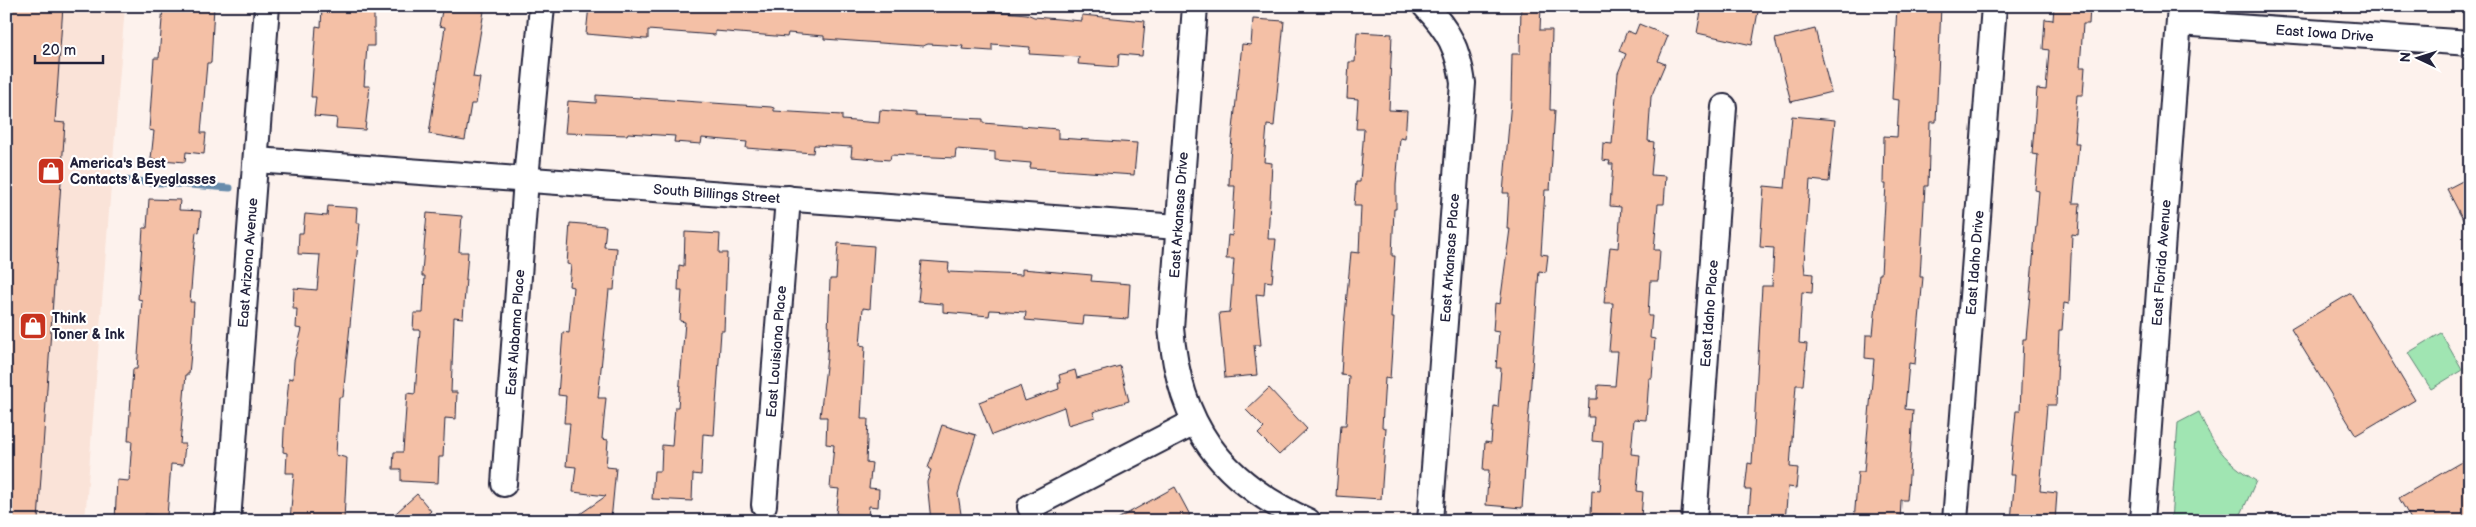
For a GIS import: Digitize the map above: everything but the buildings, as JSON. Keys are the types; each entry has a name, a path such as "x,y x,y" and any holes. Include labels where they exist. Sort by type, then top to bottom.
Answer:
{"street":[{"name":"East Arizona Avenue","path":"228,521 267,6"},
{"name":"East Alabama Place","path":"504,484 526,179 542,6"},
{"name":"East Arkansas Drive","path":"1195,6 1171,328 1182,392 1194,422 1209,445 1229,469 1253,491 1280,508 1308,521"},
{"name":"East Arkansas Place","path":"1425,6 1442,23 1452,41 1460,61 1463,83 1430,521"},
{"name":"East Idaho Drive","path":"1955,521 1994,6"},
{"name":"East Iowa Drive","path":"2180,14 2470,43"},
{"name":"East Florida Avenue","path":"2142,521 2180,14"},
{"name":"East Idaho Place","path":"1694,521 1724,107"},
{"name":"South Billings Street","path":"256,160 1178,227"},
{"name":"East Louisiana Place","path":"764,505 788,198"},
{"path":"1030,507 1194,422"}],"shaded area":[{"path":"6,6 125,6 85,521 6,521"}],"green space":[{"path":"2441,333 2462,370 2431,389 2408,353"},
{"path":"2199,412 2209,434 2221,452 2236,467 2256,481 2238,521 2171,521 2178,423"}],"waterway":[{"path":"121,180 230,188"}],"place":[{"name":"America's Best Contacts & Eyeglasses","path":"51,171"},
{"name":"Think Toner & Ink","path":"33,326"}]}
